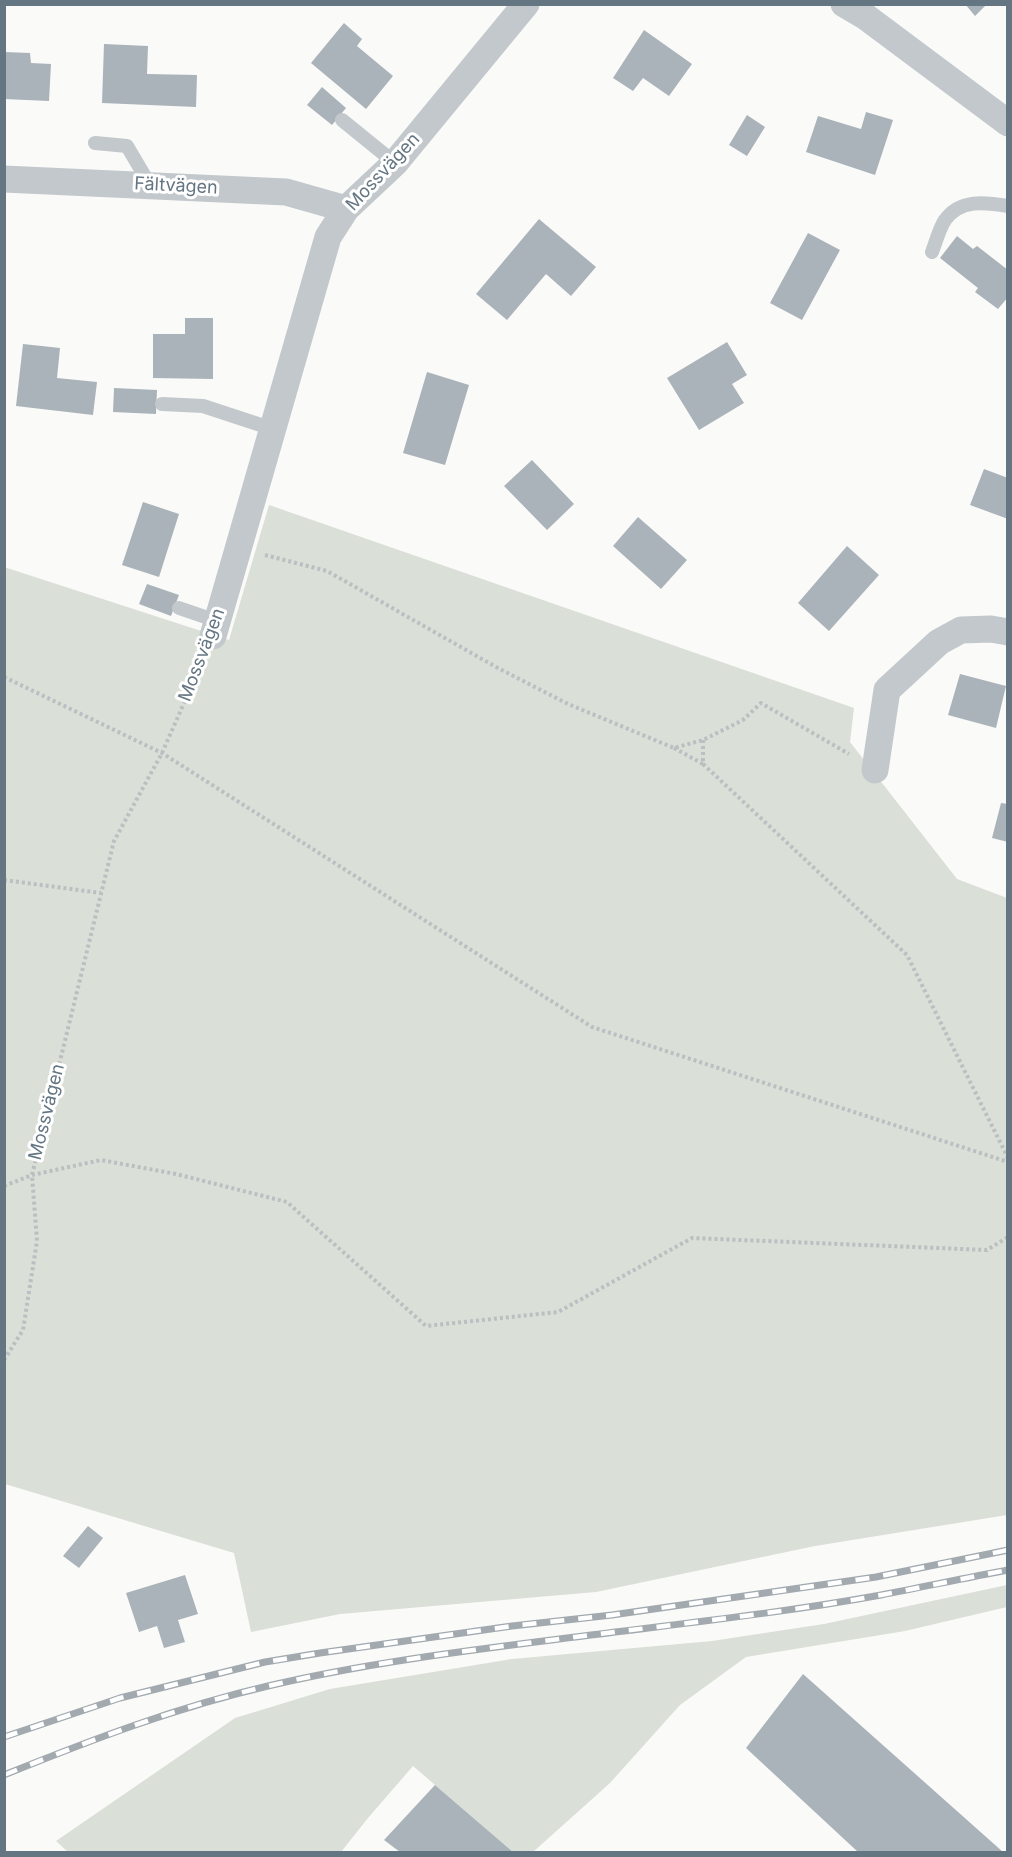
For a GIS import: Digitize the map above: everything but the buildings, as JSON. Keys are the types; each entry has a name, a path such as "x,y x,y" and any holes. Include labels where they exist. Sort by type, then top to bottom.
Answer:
{"street":[{"name":"Mossvägen","path":"215,629 328,237 346,209 395,163 526,4"},
{"path":"844,4 866,17 1008,123"},
{"name":"Fältvägen","path":"4,179 286,192 346,209"},
{"path":"875,770 887,690 939,642 961,630 991,629 1008,632"}],"lane":[{"path":"342,120 395,163"},
{"path":"95,143 127,146 150,184"},
{"path":"932,252 945,221 957,209 984,202 1008,206"},
{"path":"162,404 203,406 273,429"},
{"path":"179,608 215,629"}],"path":[{"path":"239,549 327,571 496,667 568,704 674,748 703,764 907,955 1008,1160"},
{"name":"Mossvägen","path":"4,1360 23,1330 37,1241 32,1175 114,841 162,753 215,629"},
{"path":"4,677 162,753 592,1027 1008,1160"},
{"path":"674,748 703,740 743,720 761,703 875,770"},
{"path":"703,740 703,764"},
{"path":"4,880 101,893"},
{"path":"4,1186 32,1175 101,1160 176,1174 287,1202 426,1326 558,1312 692,1238 987,1250 1008,1237"}],"shaded area":[{"path":"269,505 854,708 850,742 957,879 1007,898 1007,1515 815,1546 596,1592 340,1614 251,1632 234,1553 5,1484 4,567 229,640"},
{"path":"1007,1585 1007,1607 905,1631 746,1657 680,1705 610,1783 533,1852 513,1852 413,1766 341,1852 68,1852 56,1841 235,1718 330,1689 512,1659 712,1641 824,1624"}],"railway":[{"path":"4,1737 120,1698 265,1662 876,1577 1008,1550"},
{"path":"4,1775 167,1714 234,1694 354,1668 441,1654 815,1606 1008,1570"}]}
